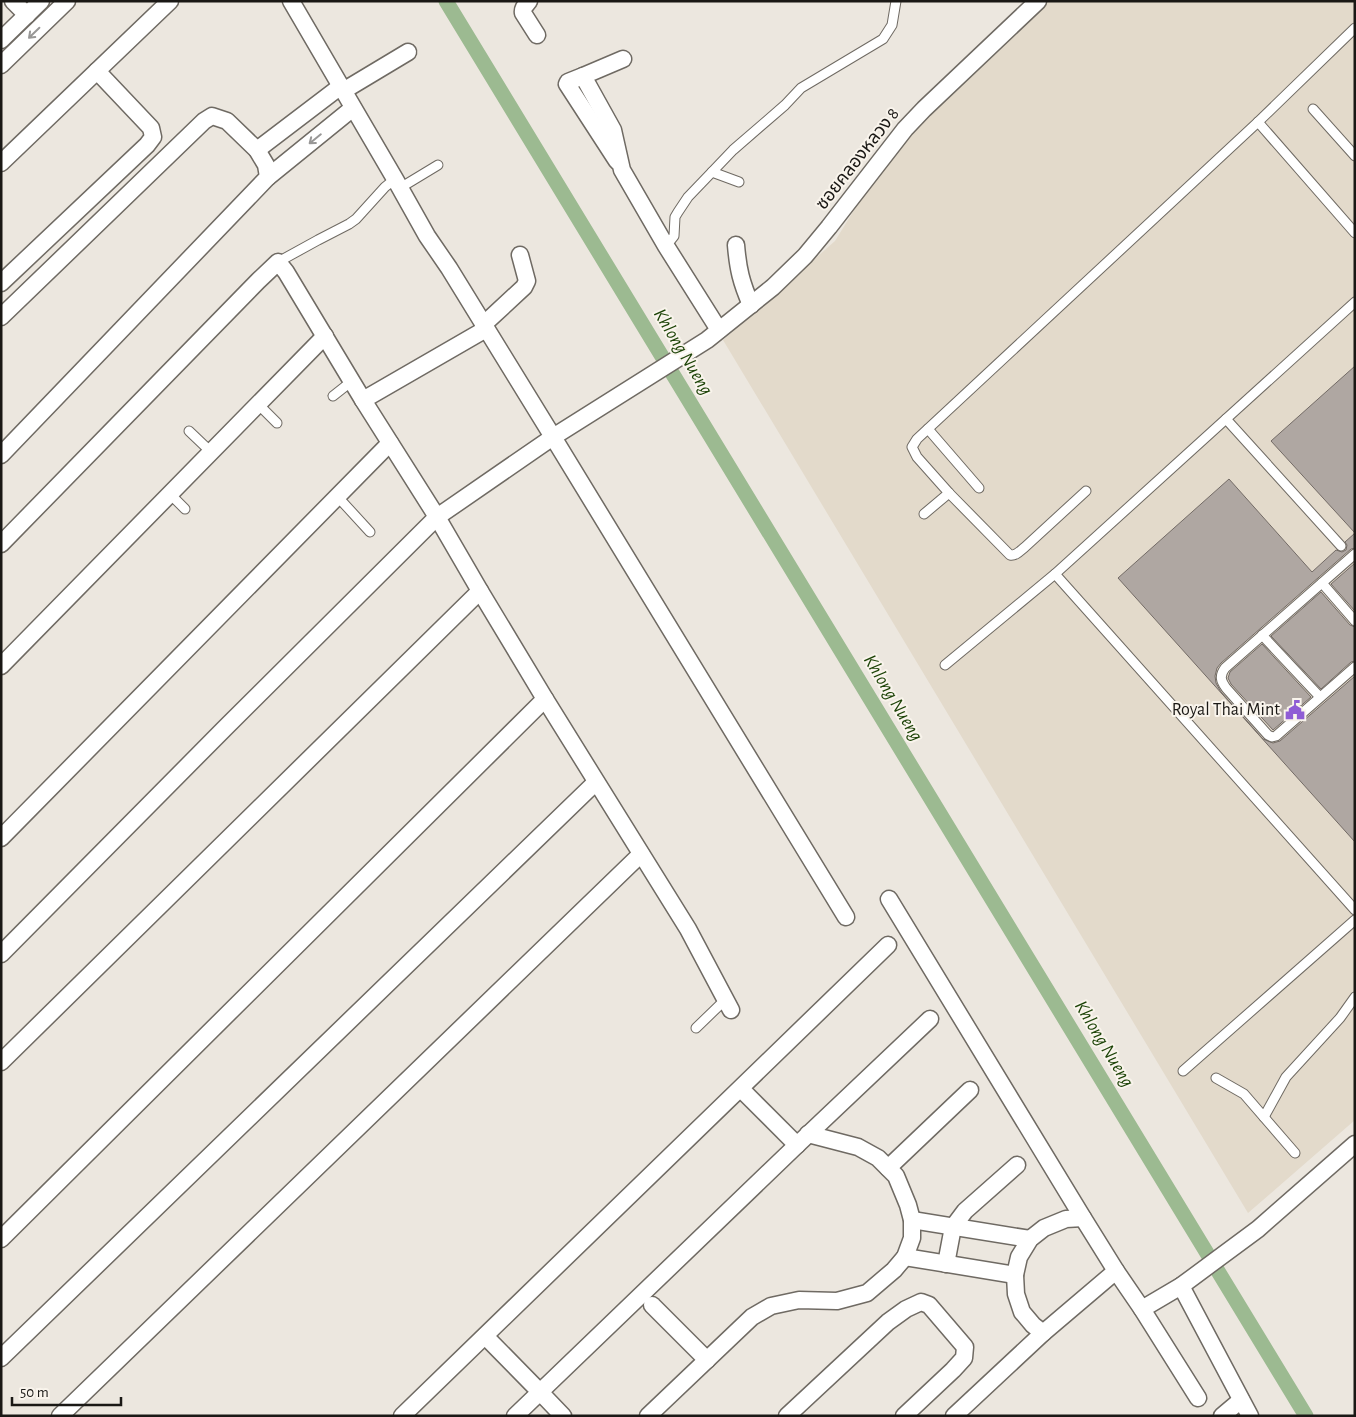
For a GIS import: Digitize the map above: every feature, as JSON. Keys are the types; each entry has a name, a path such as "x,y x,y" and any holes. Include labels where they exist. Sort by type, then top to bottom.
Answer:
{"street":[{"path":"14,1 27,15"},
{"path":"1,40 41,1"},
{"path":"1,65 67,1"},
{"path":"1,164 170,1"},
{"path":"291,1 427,236 449,268 846,917"},
{"path":"529,1 523,13 537,35"},
{"name":"ซอยคลองหลวง 8","path":"1,954 437,517 553,438 713,335 773,287 805,256 830,227 905,129 1038,1"},
{"path":"257,150 342,89 408,52"},
{"path":"623,59 583,76 613,130 622,170 666,246 713,335"},
{"path":"1,283 147,145 153,137 151,128 97,72"},
{"path":"1,455 268,177 354,108"},
{"path":"1,317 204,121 212,116 226,121 257,150 266,165 268,177"},
{"path":"736,245 741,281 750,305"},
{"path":"363,400 485,327 524,287 527,281 520,255"},
{"path":"1,544 278,262 437,517 545,699 688,929 729,1005"},
{"path":"1,666 325,336"},
{"path":"1,838 390,443"},
{"path":"1,1062 480,591"},
{"path":"1,1240 545,699"},
{"path":"1,1358 596,782"},
{"path":"60,1416 641,854"},
{"path":"889,899 1083,1218 1198,1398"},
{"path":"402,1416 888,946"},
{"path":"515,1416 930,1019"},
{"path":"648,1416 752,1317 771,1306 799,1300 837,1301 867,1293 894,1270 905,1257 912,1238 912,1220 896,1176 878,1158 858,1147 803,1139 741,1089"},
{"path":"888,1168 970,1090"},
{"path":"1142,1308 1186,1282 1258,1229 1355,1144"},
{"path":"946,1264 953,1227 965,1211 1016,1165"},
{"path":"1043,1333 1022,1312 1016,1294 1015,1275 1019,1257 1030,1239 1044,1228 1066,1219 1083,1218"},
{"path":"912,1220 1030,1239"},
{"path":"905,1257 1015,1275"},
{"path":"954,1416 1043,1333 1116,1270"},
{"path":"1186,1282 1250,1416"},
{"path":"787,1416 888,1322 906,1309 921,1302 929,1305 965,1347 964,1358 904,1416"},
{"path":"652,1305 707,1360"},
{"path":"485,1336 563,1416"},
{"path":"1222,1416 1241,1400"}],"lane":[{"path":"666,246 674,236 678,212 688,197 733,150 785,105 801,88 883,39 892,25 896,1"},
{"path":"1086,492 1013,556 949,494 917,458 912,446 917,439 1258,122 1355,28"},
{"path":"1313,109 1355,156"},
{"path":"1258,122 1355,233"},
{"path":"278,262 350,224 385,187 438,165"},
{"path":"712,172 739,182"},
{"path":"945,665 1055,574 1355,302"},
{"path":"333,396 352,381"},
{"path":"258,404 277,423"},
{"path":"1226,419 1348,552 1322,583 1225,668 1221,676 1222,682 1268,735 1272,737 1276,736 1355,666"},
{"path":"928,429 979,488"},
{"path":"189,431 211,452"},
{"path":"170,494 185,509"},
{"path":"924,514 949,494"},
{"path":"337,496 370,532"},
{"path":"1055,574 1355,910"},
{"path":"1322,583 1355,621"},
{"path":"1262,635 1320,697"},
{"path":"1183,1071 1355,920"},
{"path":"1264,1117 1286,1076 1340,1018 1355,997"},
{"path":"696,1028 729,1005"},
{"path":"1216,1078 1244,1094 1295,1153"}],"shaded area":[{"path":"1044,1 1355,1 1355,1120 1248,1213 723,340 835,241 893,147"}],"building":[{"path":"1355,366 1355,533 1271,441"},
{"name":"Royal Thai Mint","path":"1229,479 1312,572 1336,550 1342,552 1346,550 1347,545 1345,542 1355,533 1355,548 1351,549 1221,663 1217,668 1215,676 1216,683 1221,692 1263,739 1273,743 1280,741 1355,676 1355,842 1118,578"},
{"path":"1355,563 1355,611 1331,584"},
{"path":"1321,592 1350,625 1355,627 1355,661 1351,662 1321,689 1271,636"},
{"path":"1262,644 1311,697 1273,730 1231,684 1228,678 1230,672"}],"waterway":[{"name":"Khlong Nueng","path":"446,1 1306,1416"}],"place":[{"name":"Royal Thai Mint","path":"1295,710"}]}
